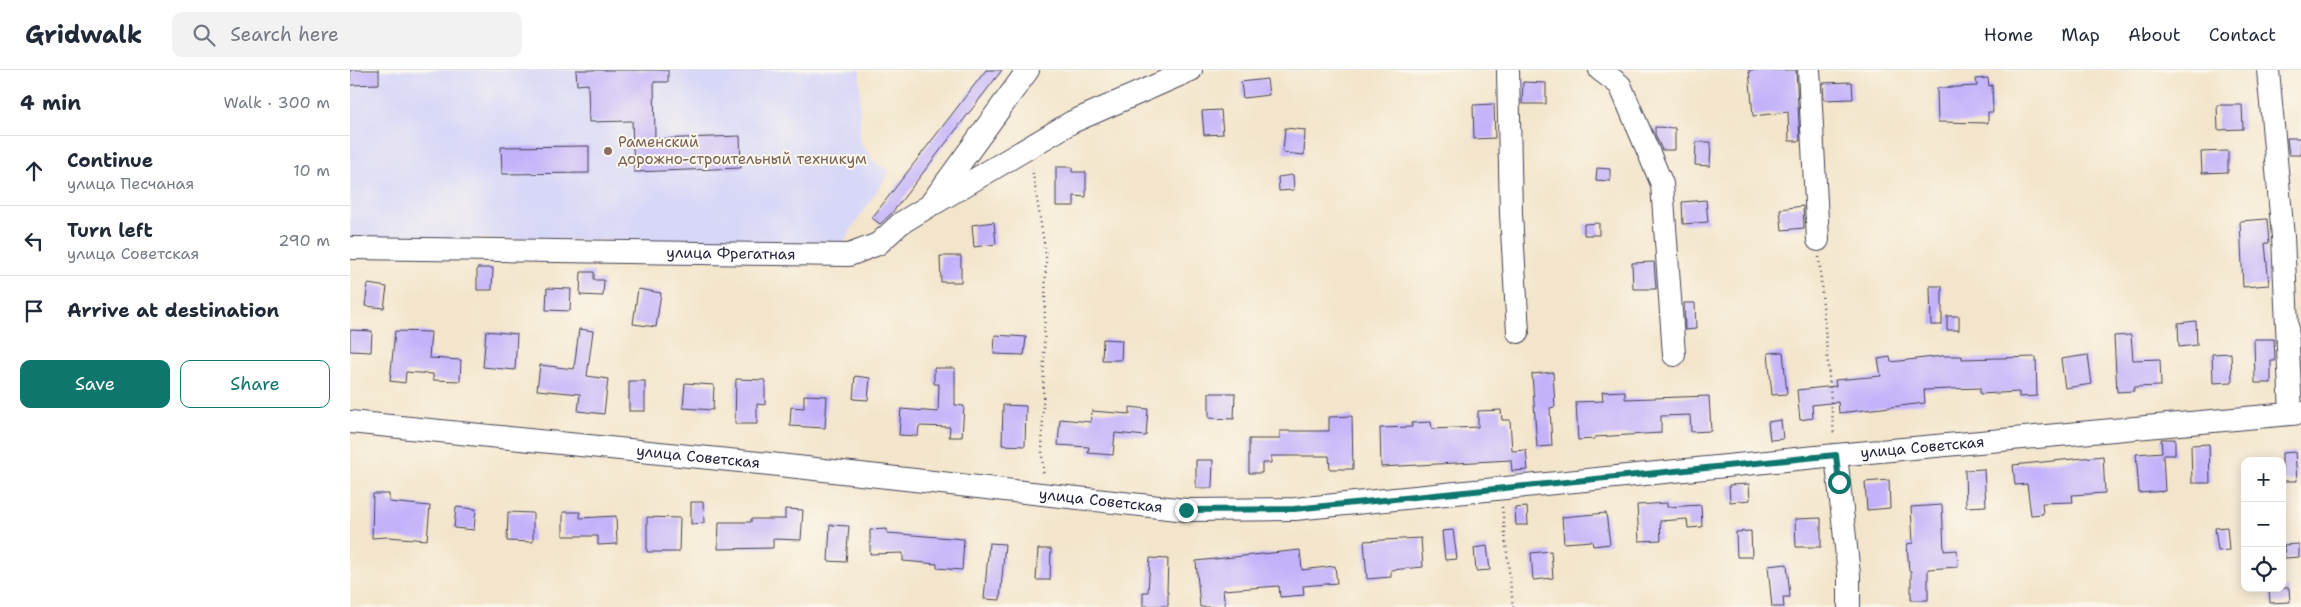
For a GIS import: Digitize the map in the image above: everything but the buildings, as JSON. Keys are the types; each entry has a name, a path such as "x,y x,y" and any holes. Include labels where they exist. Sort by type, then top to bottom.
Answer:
{"street":[{"name":"улица Фрегатная","path":"350,248 849,255 878,244 901,223 929,206 1028,70"},
{"path":"929,206 1072,122 1191,70"},
{"path":"1508,70 1511,214 1518,332"},
{"path":"1600,70 1620,85 1662,184 1674,355"},
{"path":"1809,70 1818,240"},
{"path":"2268,70 2296,414"},
{"name":"улица Советская","path":"350,422 770,464 1186,510 1294,509 1836,455 2296,414"},
{"path":"1836,455 1849,575 1849,607"}],"path":[{"path":"1029,148 1046,256 1042,456 1045,495"},
{"path":"1818,240 1836,455"},
{"path":"1500,489 1513,607"}],"shaded area":[{"name":"Раменский дорожно-строительный техникум","path":"350,70 860,70 860,141 873,161 890,171 842,244 350,237"}],"place":[{"name":"Раменский дорожно-строительный техникум","path":"608,151"}],"route":[{"path":"1186,510 1294,509 1836,455 1839,482"}]}
